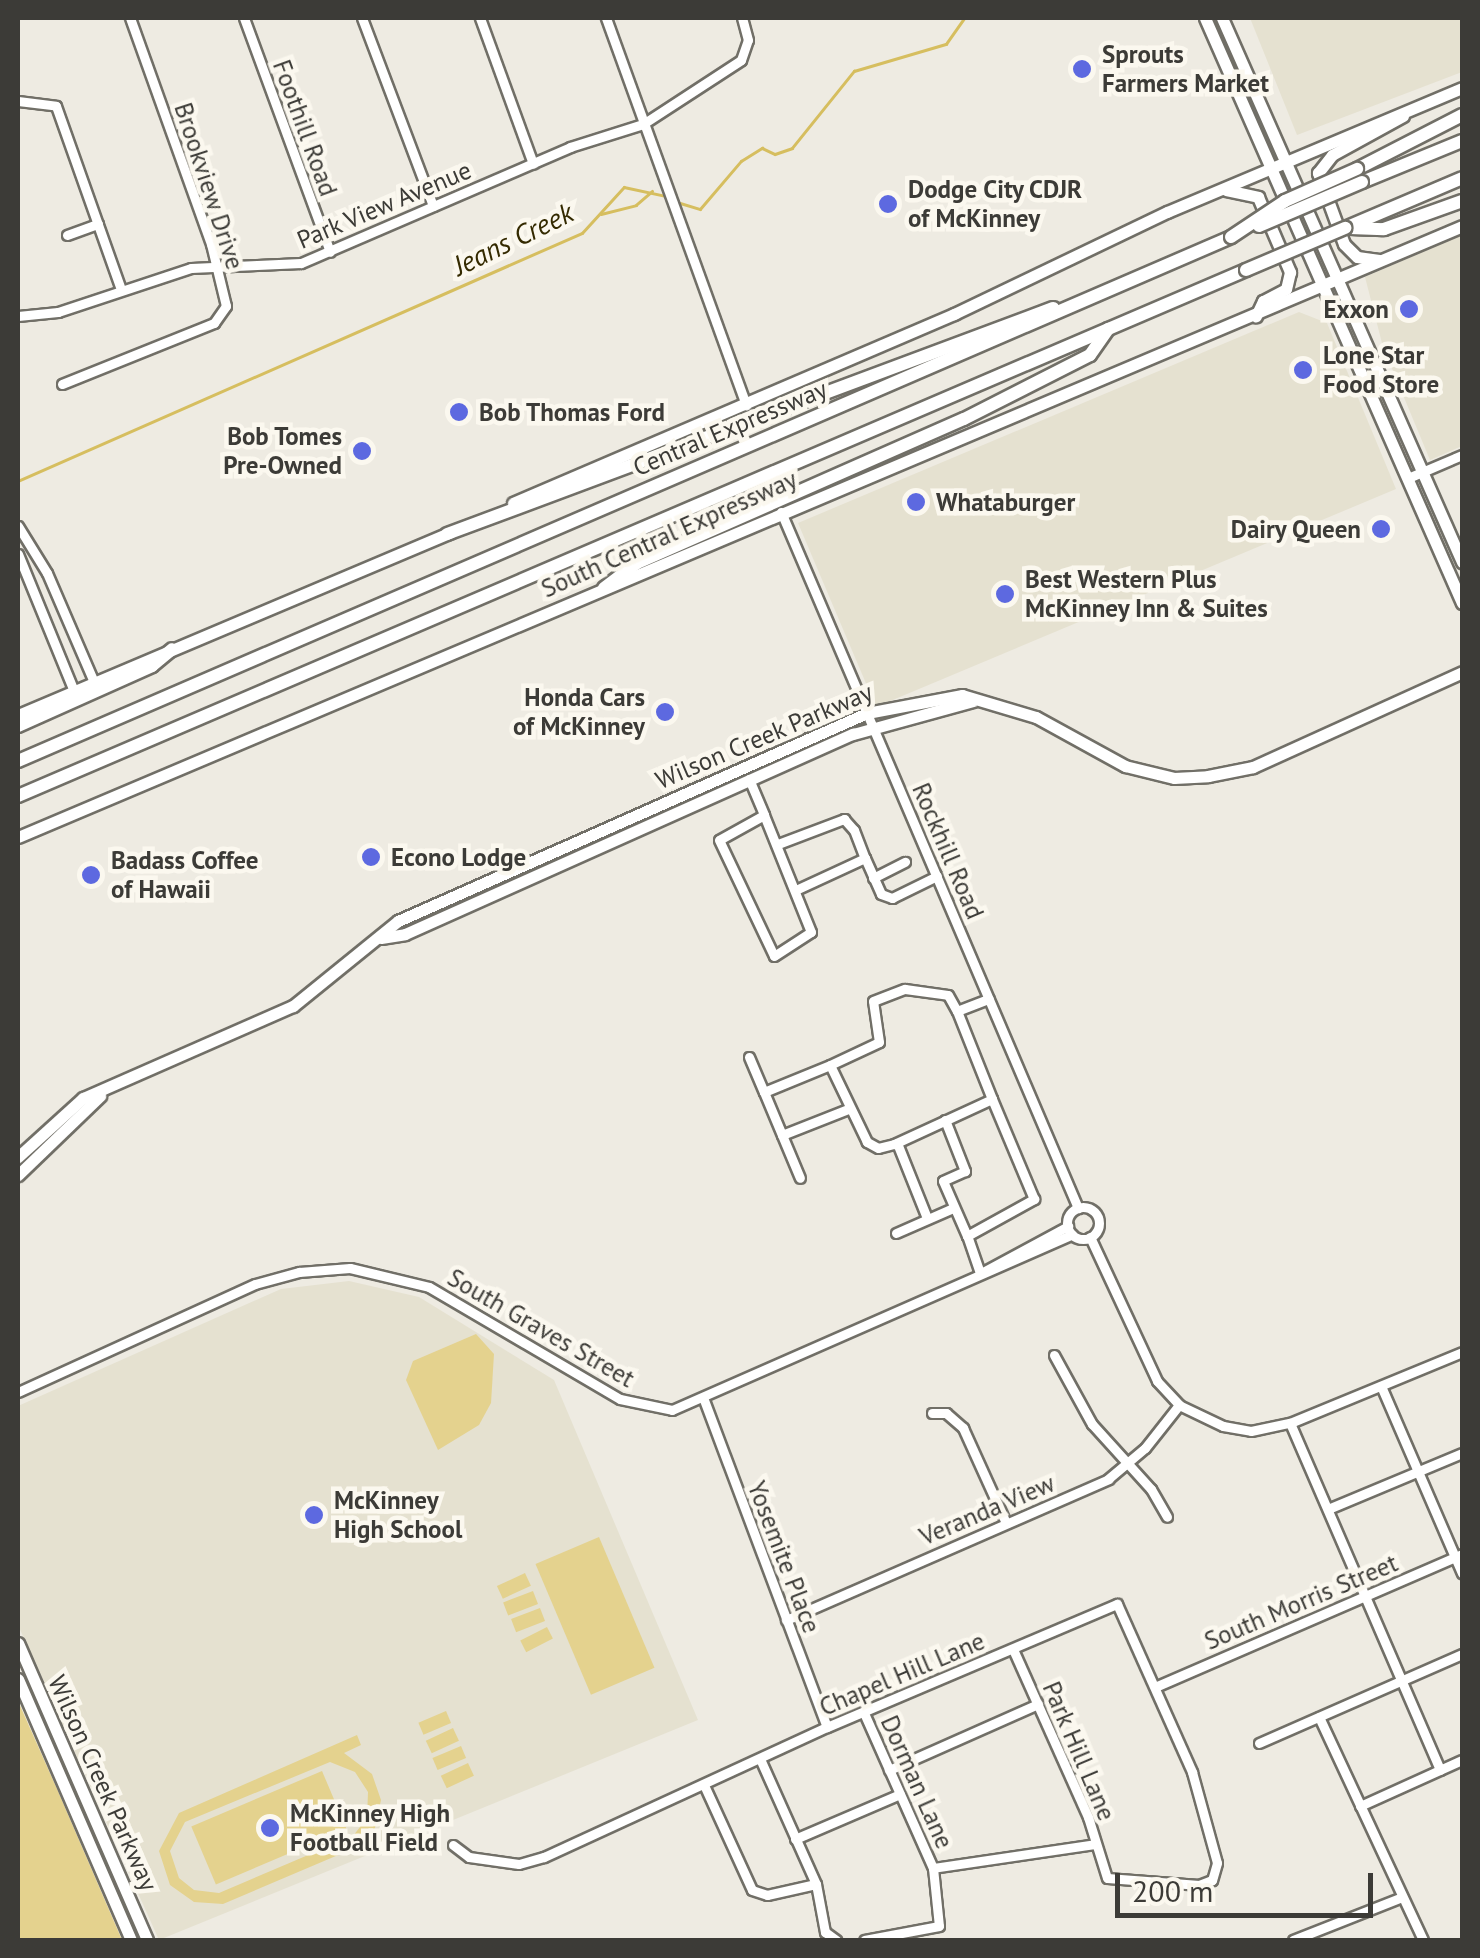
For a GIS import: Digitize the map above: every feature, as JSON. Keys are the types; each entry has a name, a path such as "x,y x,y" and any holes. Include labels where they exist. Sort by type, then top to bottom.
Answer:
{"highway":[{"path":"1360,176 1462,115"},
{"name":"Central Expressway","path":"18,761 1231,238 1360,176 1462,141"},
{"path":"18,796 1462,178"},
{"path":"1345,228 1384,229 1462,201"},
{"path":"448,534 1004,321 1099,295"},
{"path":"604,588 637,563 964,419 1090,355 1108,329"},
{"path":"18,726 152,666 172,649"}],"main road":[{"path":"1204,18 1462,603"},
{"path":"1222,18 1340,278 1462,562"},
{"path":"18,715 746,405 1270,168 1462,88"},
{"path":"1381,260 1358,257 1344,244 1321,190 1321,163 1446,93"},
{"path":"1221,190 1258,197 1290,272 1286,289 1263,301 1256,316"},
{"name":"South Central Expressway","path":"18,837 780,510 1256,316 1462,226"},
{"path":"973,701 1036,717 1125,766 1174,778 1208,776 1253,767 1462,672"},
{"name":"Wilson Creek Parkway","path":"18,1175 21,1156 67,1109 293,1006 425,908 867,713 934,695 962,694 973,701"},
{"name":"Wilson Creek Parkway","path":"381,938 405,934 873,726 973,701"},
{"name":"Wilson Creek Parkway","path":"18,1644 147,1940"},
{"name":"Wilson Creek Parkway","path":"18,1679 130,1940"}],"street":[{"name":"Brookview Drive","path":"62,384 220,319 226,306 217,265 130,18"},
{"name":"Foothill Road","path":"244,18 330,252"},
{"path":"362,18 433,206"},
{"path":"480,18 533,164"},
{"path":"606,18 746,405"},
{"name":"Park View Avenue","path":"18,316 58,312 121,290 217,265 278,268 330,252 533,164 643,124 741,60 748,40 742,18"},
{"path":"18,100 56,106 121,290"},
{"path":"67,235 98,224"},
{"path":"1408,478 1462,455"},
{"name":"Rockhill Road","path":"780,510 1078,1208 1097,1216 1090,1237"},
{"path":"18,526 57,596 94,682"},
{"path":"18,554 74,691"},
{"path":"38,605 57,596"},
{"path":"749,780 798,889 811,932 774,956 719,840 764,816"},
{"path":"778,844 844,819 880,894 892,898 936,876"},
{"path":"798,889 866,858"},
{"path":"873,878 905,862"},
{"path":"764,1092 879,1042 870,1014 873,1001 888,991 930,990 948,995 1034,1198 966,1236"},
{"path":"957,1011 989,999"},
{"path":"749,1057 800,1178"},
{"path":"830,1065 866,1142 878,1148 992,1099"},
{"path":"782,1135 848,1109"},
{"path":"945,1120 965,1171 943,1181 981,1272"},
{"path":"896,1143 927,1218"},
{"path":"896,1232 954,1208"},
{"path":"1078,1208 1070,1230 1090,1237 1144,1360 1178,1404 1223,1426 1251,1430 1290,1423 1462,1352"},
{"name":"South Graves Street","path":"18,1392 255,1284 342,1268 384,1272 438,1291 620,1399 668,1410 704,1400 1070,1230"},
{"path":"1054,1355 1092,1424 1167,1517"},
{"path":"1381,1386 1459,1555 1462,1573"},
{"name":"Yosemite Place","path":"704,1400 827,1727"},
{"name":"Veranda View","path":"786,1620 1128,1465 1178,1404"},
{"path":"932,1413 946,1413 963,1428 1006,1522"},
{"path":"1290,1423 1440,1770"},
{"path":"1328,1509 1462,1453"},
{"name":"South Morris Street","path":"1155,1687 1459,1555"},
{"name":"Chapel Hill Lane","path":"453,1845 468,1857 519,1864 761,1761 827,1727 1118,1604 1155,1687"},
{"name":"Park Hill Lane","path":"1013,1649 1106,1878 1199,1885 1212,1880 1217,1863 1192,1772 1155,1687"},
{"path":"1259,1744 1462,1654"},
{"path":"889,1770 1038,1704"},
{"name":"Dorman Lane","path":"864,1713 933,1868 938,1927 864,1940"},
{"path":"1320,1717 1423,1940"},
{"path":"1360,1806 1462,1760"},
{"path":"761,1761 816,1884 832,1939"},
{"path":"704,1786 752,1890 766,1895 816,1884"},
{"path":"796,1838 900,1794"},
{"path":"933,1868 1095,1844"},
{"path":"1293,1940 1402,1898"}],"shaded area":[{"path":"1250,18 1462,18 1462,72 1297,135"},
{"path":"1462,235 1462,446 1430,460 1383,347 1365,277"},
{"path":"1299,312 1327,323 1396,489 876,707 798,523"},
{"name":"McKinney High School","path":"349,1281 419,1297 554,1380 698,1720 159,1940 18,1625 18,1406 281,1289"},
{"path":"476,1334 494,1354 491,1403 479,1425 438,1450 406,1380 413,1361"},
{"path":"599,1537 654,1668 591,1695 535,1564"},
{"path":"525,1573 531,1586 503,1599 497,1586"},
{"path":"533,1591 538,1604 508,1616 503,1602"},
{"path":"540,1608 545,1621 516,1632 511,1619"},
{"path":"547,1627 553,1639 526,1652 520,1641"},
{"path":"18,1701 57,1789 122,1940 18,1940"},
{"path":"446,1711 451,1723 423,1735 418,1723"},
{"path":"453,1728 459,1741 432,1753 426,1741"},
{"path":"357,1735 361,1745 344,1753 372,1774 381,1800 375,1828 357,1847 223,1904 194,1902 170,1885 159,1851 179,1813","holes":["330,1762 355,1772 368,1792 367,1818 353,1836 219,1893 194,1890 179,1878 170,1851 185,1822"]},
{"path":"461,1746 466,1758 438,1770 432,1758"},
{"path":"468,1763 474,1776 447,1788 441,1776"},
{"name":"McKinney High Football Field","path":"322,1771 347,1829 216,1884 191,1826"}],"waterway":[{"name":"Jeans Creek","path":"677,202 700,209 741,161 762,148 775,154 792,148 854,71 946,44 964,18"},
{"name":"Jeans Creek","path":"18,481 582,233 624,187 666,196"},
{"path":"601,214 636,205 652,191"}],"place":[{"name":"Sprouts Farmers Market","path":"1082,69"},
{"name":"Dodge City CDJR of McKinney","path":"888,204"},
{"name":"Exxon","path":"1409,309"},
{"name":"Lone Star Food Store","path":"1303,370"},
{"name":"Bob Thomas Ford","path":"459,412"},
{"name":"Bob Tomes Pre-Owned","path":"362,451"},
{"name":"Whataburger","path":"916,502"},
{"name":"Dairy Queen","path":"1381,529"},
{"name":"Best Western Plus McKinney Inn & Suites","path":"1005,594"},
{"name":"Honda Cars of McKinney","path":"665,712"},
{"name":"Econo Lodge","path":"371,857"},
{"name":"Badass Coffee of Hawaii","path":"91,875"},
{"name":"McKinney High School","path":"314,1515"},
{"name":"McKinney High Football Field","path":"270,1828"}]}
